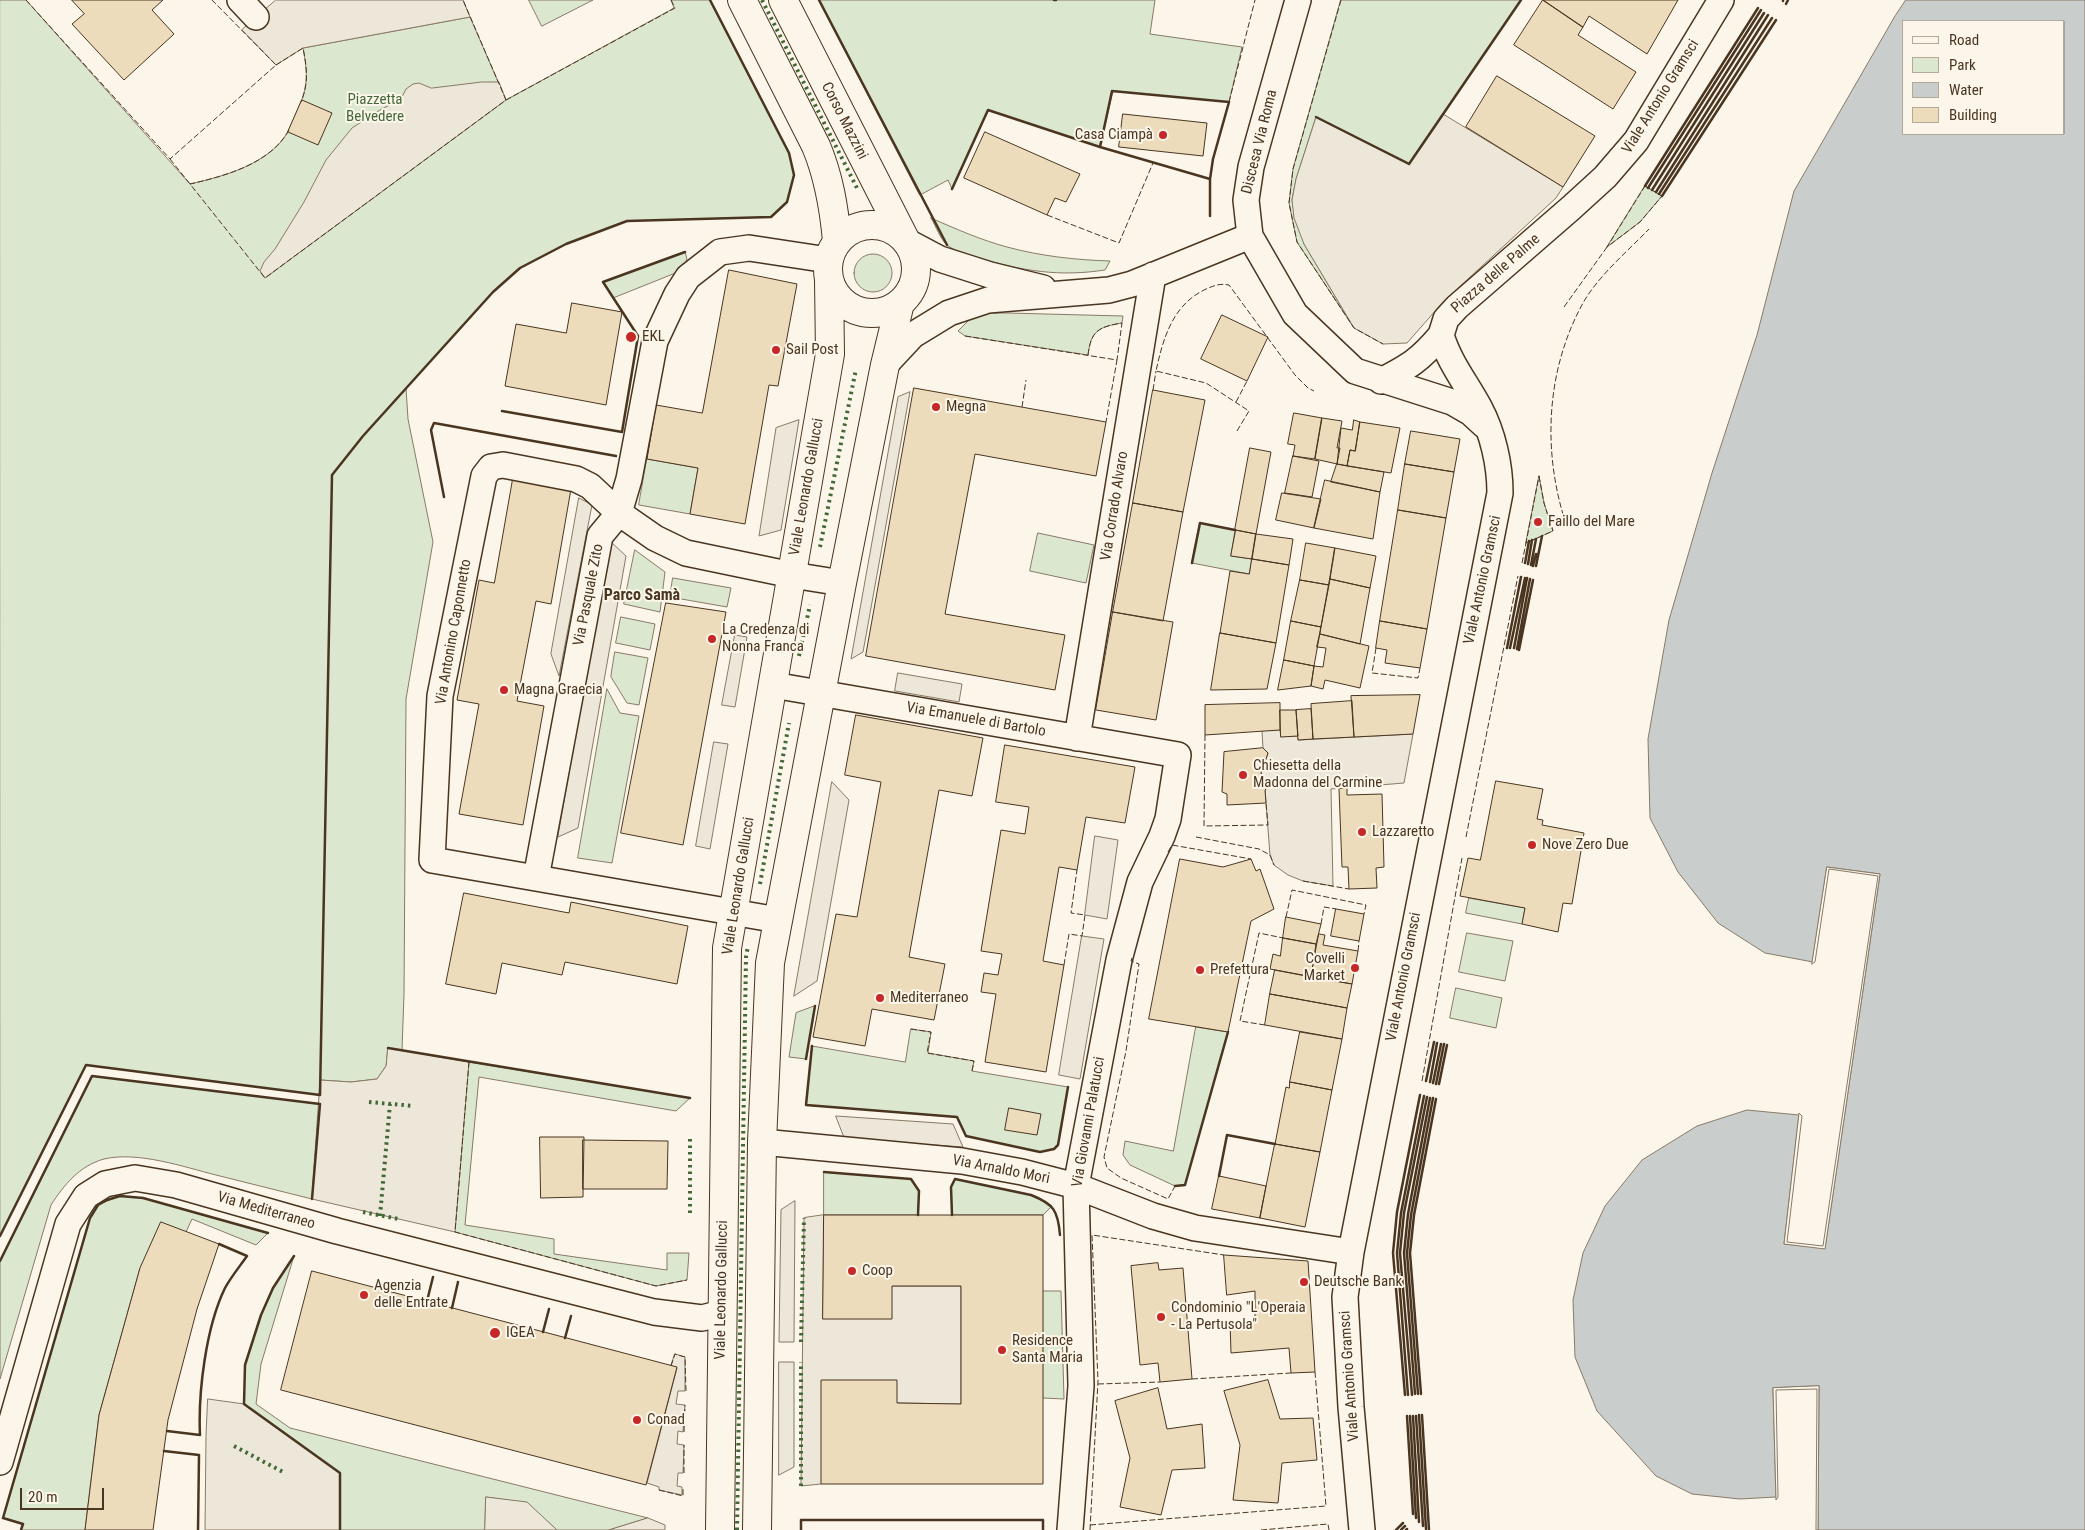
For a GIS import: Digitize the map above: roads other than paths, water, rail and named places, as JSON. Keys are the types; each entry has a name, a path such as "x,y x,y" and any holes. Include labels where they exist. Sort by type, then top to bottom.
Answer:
{"street":[{"path":"742,0 816,146 826,170 834,206 831,260 838,298 844,304 867,313 883,312 900,303 912,289 916,271 913,252 906,241"},
{"name":"Corso Mazzini","path":"783,0 906,241"},
{"name":"Discesa Via Roma","path":"1298,0 1251,168 1246,200 1250,236 1295,314 1355,371 1381,381 1452,402 1471,413 1488,429"},
{"name":"Viale Antonio Gramsci","path":"1571,208 1605,177 1636,141 1721,0"},
{"name":"Piazza delle Palme","path":"1381,381 1421,358 1440,335 1446,319 1457,307 1571,208"},
{"path":"831,260 846,232 870,224 886,226 906,241 940,259 990,275 1064,293"},
{"path":"885,365 913,335 949,313 988,300 1110,290 1132,284 1250,236"},
{"name":"Via Pasquale Zito","path":"536,878 600,536 619,512 629,479 655,341 677,294 688,277 720,252 749,248 831,260"},
{"name":"Viale Leonardo Gallucci","path":"720,1530 727,948 830,354 831,260"},
{"name":"Via Corrado Alvaro","path":"1077,738 1153,275"},
{"path":"757,1530 762,1142 770,963 820,694 885,365 900,303"},
{"path":"1440,335 1452,365 1480,408 1488,429"},
{"name":"Viale Antonio Gramsci","path":"1362,1530 1350,1407 1345,1297 1350,1252 1490,541 1497,516 1500,494 1500,469 1488,429"},
{"name":"Via Antonino Caponnetto","path":"536,878 432,860 440,696 484,476 491,467 503,465 576,479 590,486 619,512"},
{"path":"619,512 655,538 686,553 792,576 842,583"},
{"name":"Via Emanuele di Bartolo","path":"773,684 820,694 1178,754"},
{"name":"Via Giovanni Palatucci","path":"1070,1530 1080,1386 1076,1186 1119,960 1140,882 1168,819 1178,754"},
{"path":"536,878 778,920"},
{"name":"Via Arnaldo Mori","path":"762,1142 962,1161 1022,1172 1076,1186 1153,1216 1195,1228 1350,1252"},
{"name":"Via Mediterraneo","path":"0,1462 68,1224 86,1196 105,1184 135,1178 176,1185 337,1231 654,1312 702,1318 722,1313"}],"water":[{"path":"1906,0 2085,0 2085,1530 1818,1530 1819,1386 1773,1388 1776,1497 1740,1499 1692,1494 1656,1476 1597,1411 1575,1357 1573,1300 1583,1253 1605,1206 1642,1160 1697,1126 1747,1110 1799,1115 1784,1244 1825,1248 1880,874 1827,867 1813,962 1765,953 1718,923 1678,872 1650,818 1648,739 1669,620 1712,473 1757,335 1794,191"}],"place":[{"name":"Casa Ciampà","path":"1163,135"},
{"name":"EKL","path":"631,337"},
{"name":"Sail Post","path":"776,350"},
{"name":"Megna","path":"936,407"},
{"name":"Faillo del Mare","path":"1538,522"},
{"name":"La Credenza di Nonna Franca","path":"712,639"},
{"name":"Magna Graecia","path":"504,690"},
{"name":"Chiesetta della Madonna del Carmine","path":"1243,775"},
{"name":"Lazzaretto","path":"1362,832"},
{"name":"Nove Zero Due","path":"1532,845"},
{"name":"Covelli Market","path":"1355,968"},
{"name":"Prefettura","path":"1200,970"},
{"name":"Mediterraneo","path":"880,998"},
{"name":"Coop","path":"852,1271"},
{"name":"Deutsche Bank","path":"1304,1282"},
{"name":"Agenzia delle Entrate","path":"364,1295"},
{"name":"Condominio \"L'Operaia - La Pertusola\"","path":"1161,1317"},
{"name":"IGEA","path":"495,1333"},
{"name":"Residence Santa Maria","path":"1002,1350"},
{"name":"Conad","path":"637,1420"}],"district":[{"name":"Parco Samà","path":"642,596"}],"park label":[{"name":"Piazzetta Belvedere","path":"375,108"}]}
